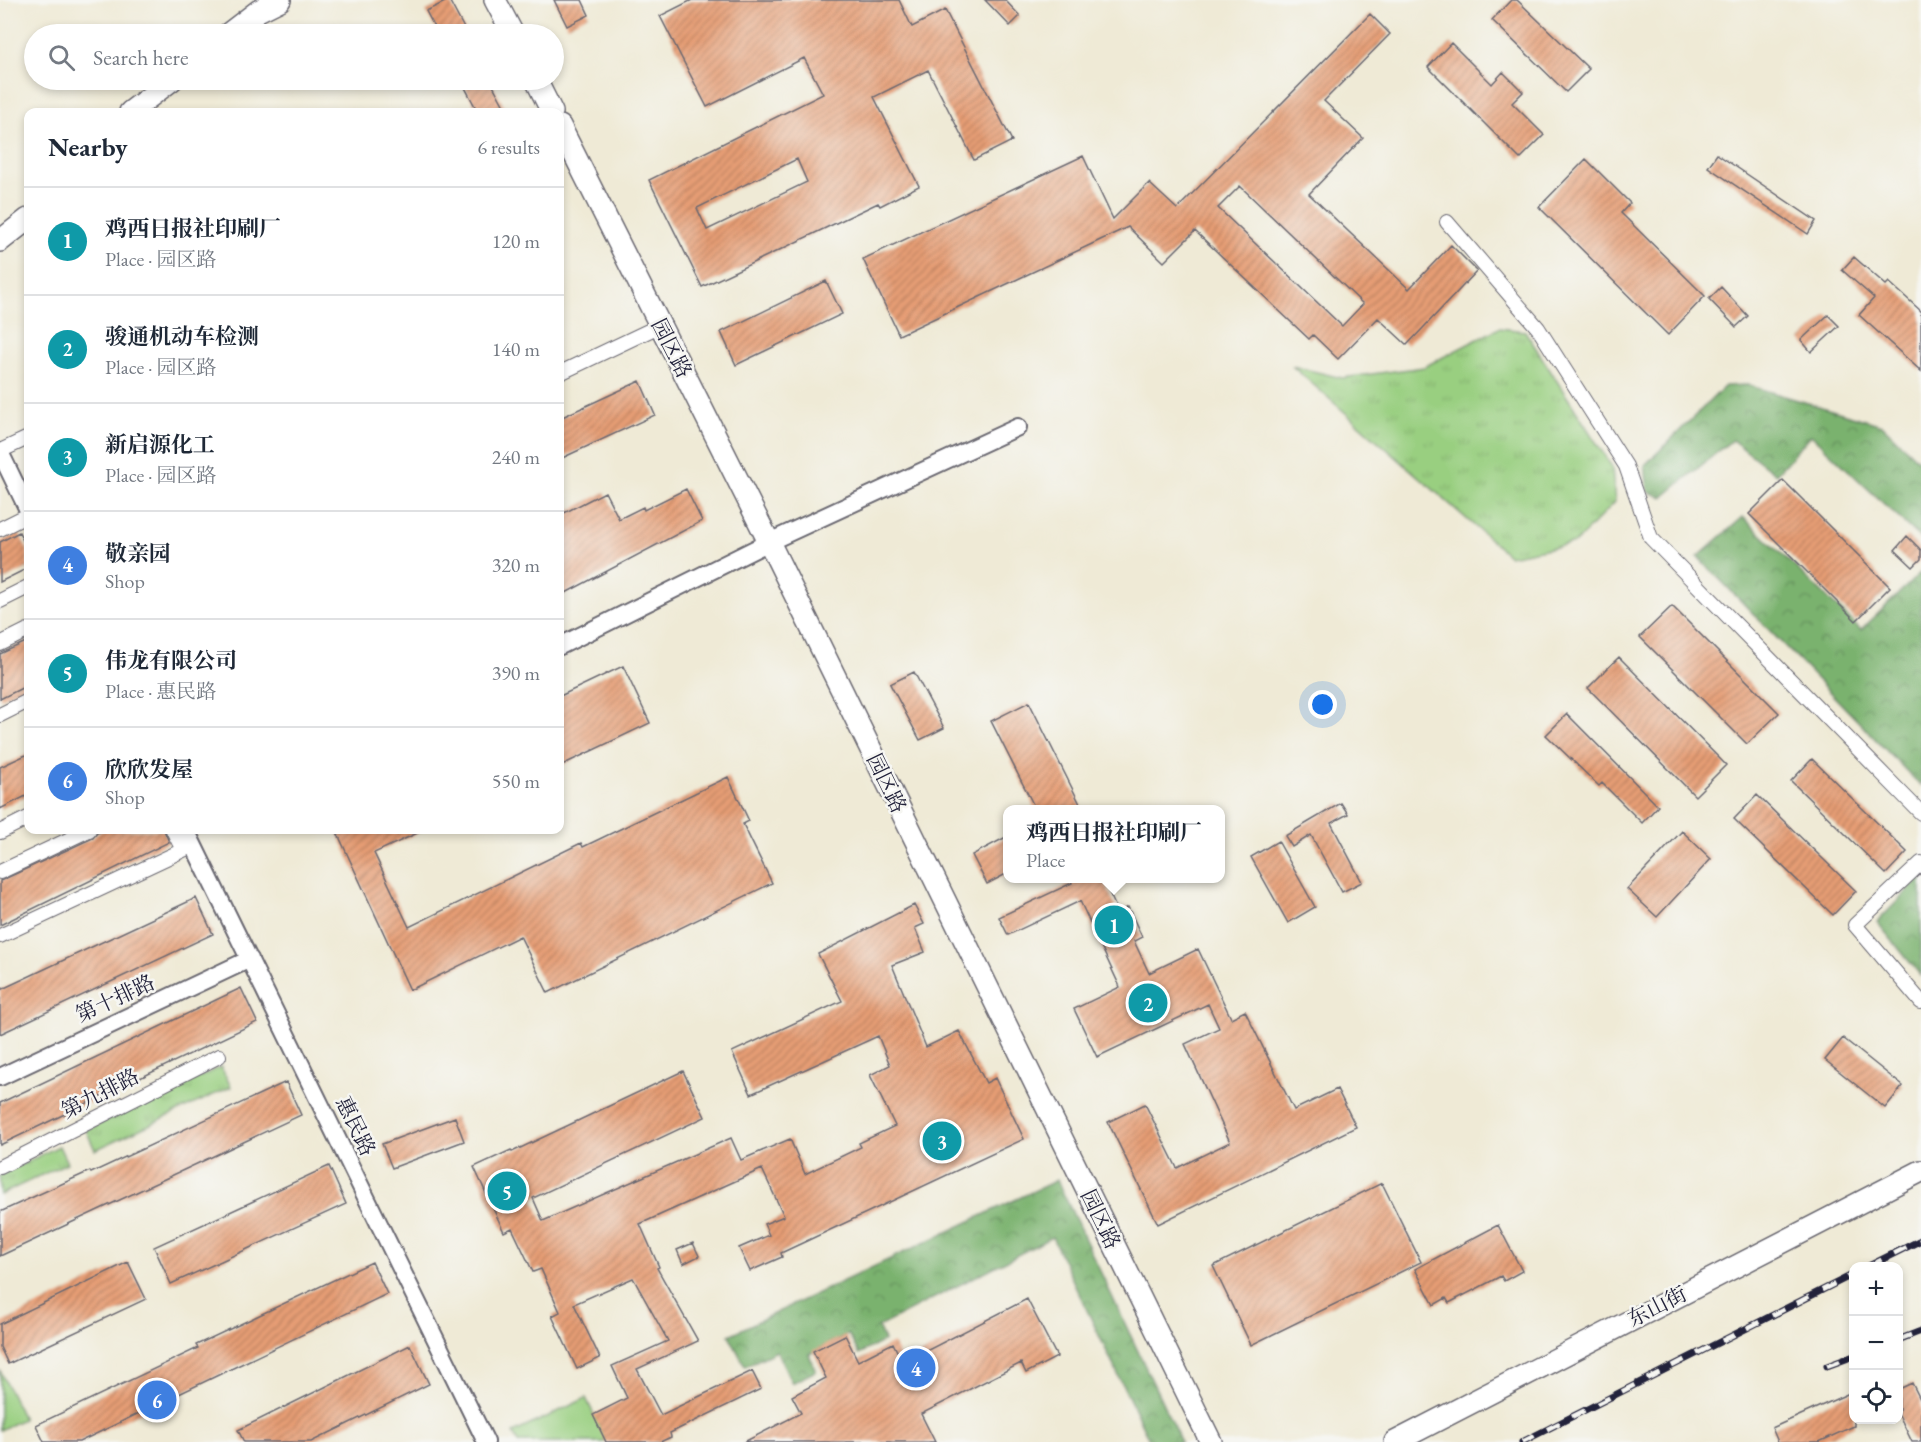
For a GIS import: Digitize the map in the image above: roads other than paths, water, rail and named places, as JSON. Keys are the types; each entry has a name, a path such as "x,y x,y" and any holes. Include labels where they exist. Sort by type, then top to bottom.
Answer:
{"highway":[{"path":"241,24 258,11 280,0"},
{"path":"495,0 508,24"},
{"path":"135,108 159,90"},
{"path":"541,90 550,108"},
{"name":"园区路","path":"564,134 769,542 1211,1442"},
{"path":"0,241 24,222"},
{"name":"东山街","path":"1395,1442 1921,1171"}],"street":[{"path":"1447,222 1538,327 1626,466 1651,538 1921,813"},
{"path":"564,371 661,325"},
{"path":"564,644 769,542 1018,427"},
{"path":"24,440 0,452 24,502"},
{"path":"0,529 24,517"},
{"path":"0,601 24,589"},
{"path":"0,644 24,632"},
{"path":"0,715 24,703"},
{"path":"0,832 24,820"},
{"path":"0,872 80,834"},
{"path":"0,936 185,836"},
{"name":"惠民路","path":"185,836 250,959 486,1442"},
{"path":"1921,863 1855,925 1921,1002"},
{"name":"第十排路","path":"0,1077 250,959"},
{"name":"第九排路","path":"0,1167 219,1056"}],"railway":[{"path":"1877,1262 1921,1240"},
{"path":"1522,1442 1849,1277"},
{"path":"1903,1338 1921,1331"},
{"path":"1827,1366 1849,1358"}],"place":[{"name":"鸡西日报社印刷厂","path":"1114,925"},
{"name":"骏通机动车检测","path":"1148,1003"},
{"name":"新启源化工","path":"942,1141"},
{"name":"伟龙有限公司","path":"507,1191"},
{"name":"敬亲园","path":"916,1368"},
{"name":"欣欣发屋","path":"157,1400"}]}
